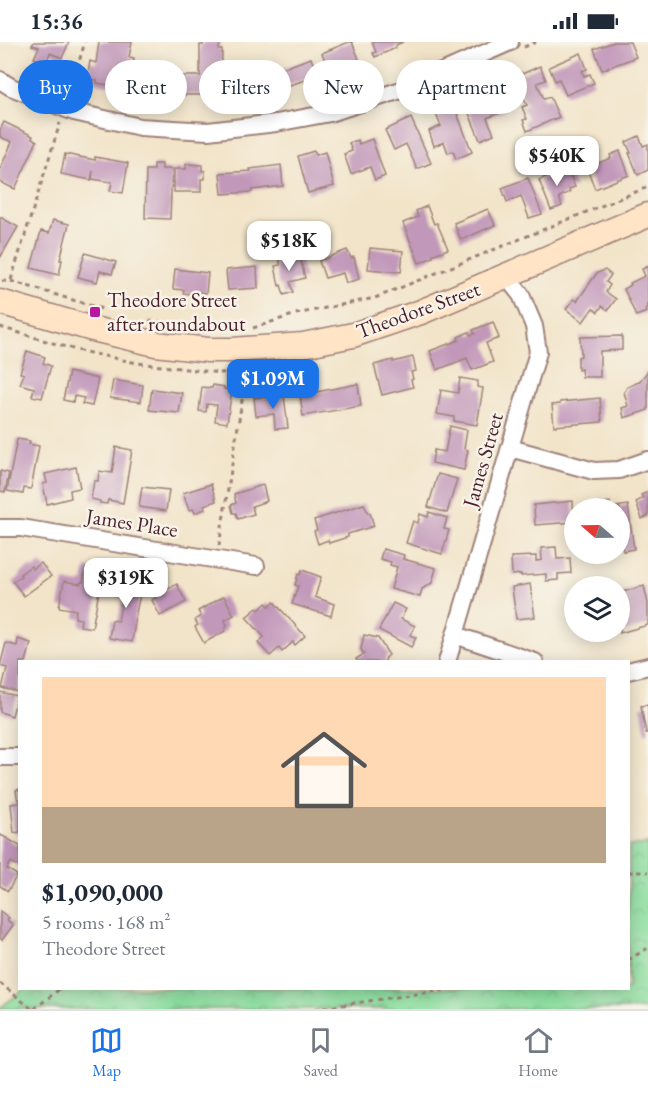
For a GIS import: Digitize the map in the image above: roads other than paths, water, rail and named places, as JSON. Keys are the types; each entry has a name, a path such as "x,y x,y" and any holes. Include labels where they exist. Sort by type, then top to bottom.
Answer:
{"main road":[{"name":"Theodore Street","path":"6,292 89,328 156,344 208,350 281,348 352,335 422,312 648,215"}],"street":[{"path":"0,80 11,87 74,112 140,127 208,131 276,123 330,112 401,90 510,42"},
{"name":"James Street","path":"448,660 538,351 534,326 521,295 506,276"},
{"path":"510,448 594,471 619,470 648,460"},
{"name":"James Place","path":"0,528 21,528 256,566"},
{"path":"455,635 529,660"},
{"path":"630,670 648,666"},
{"path":"0,757 18,756"}],"place":[{"name":"Theodore Street after roundabout","path":"95,312"}]}
